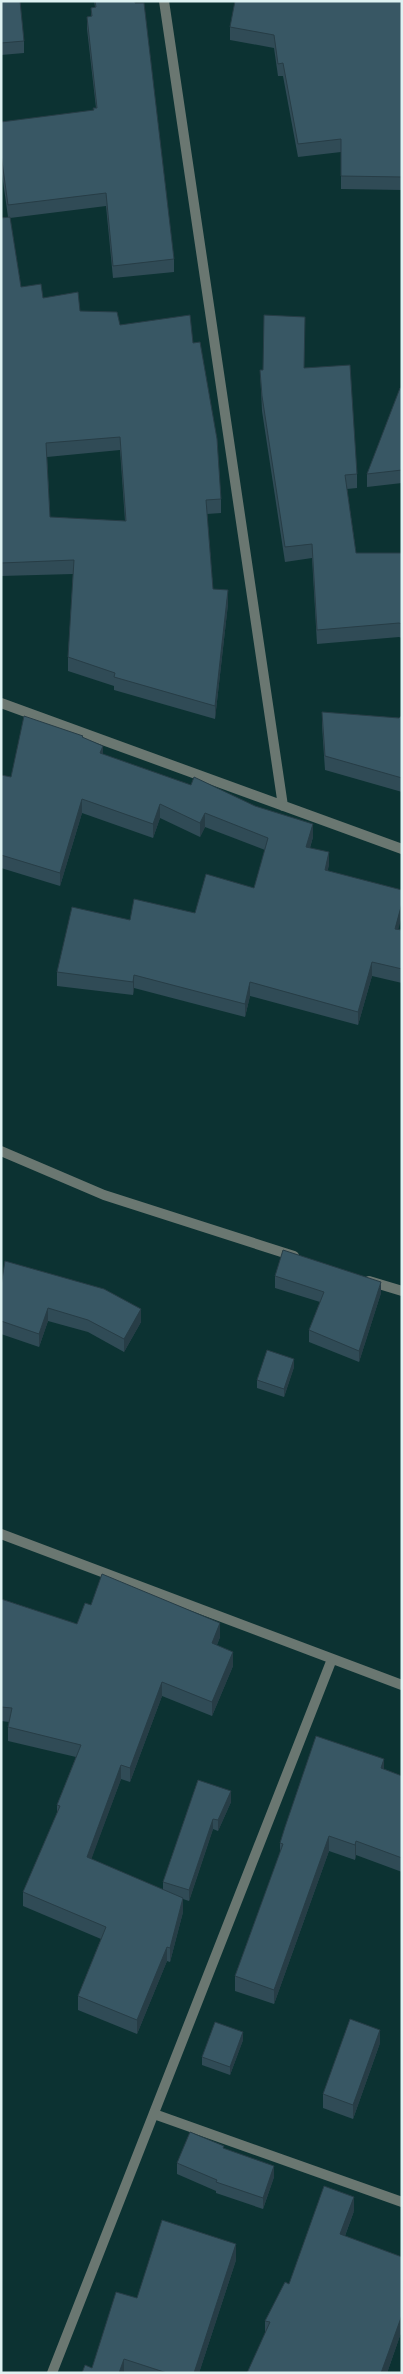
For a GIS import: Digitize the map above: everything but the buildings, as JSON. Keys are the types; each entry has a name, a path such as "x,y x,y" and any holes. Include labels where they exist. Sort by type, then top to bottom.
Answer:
{"street":[{"path":"164,1 283,806"},
{"path":"1,703 402,850"},
{"path":"1,1151 104,1195 309,1261"},
{"path":"355,1276 402,1291"},
{"path":"1,1534 402,1685"},
{"path":"52,2373 332,1659"},
{"path":"154,2114 402,2202"}]}
